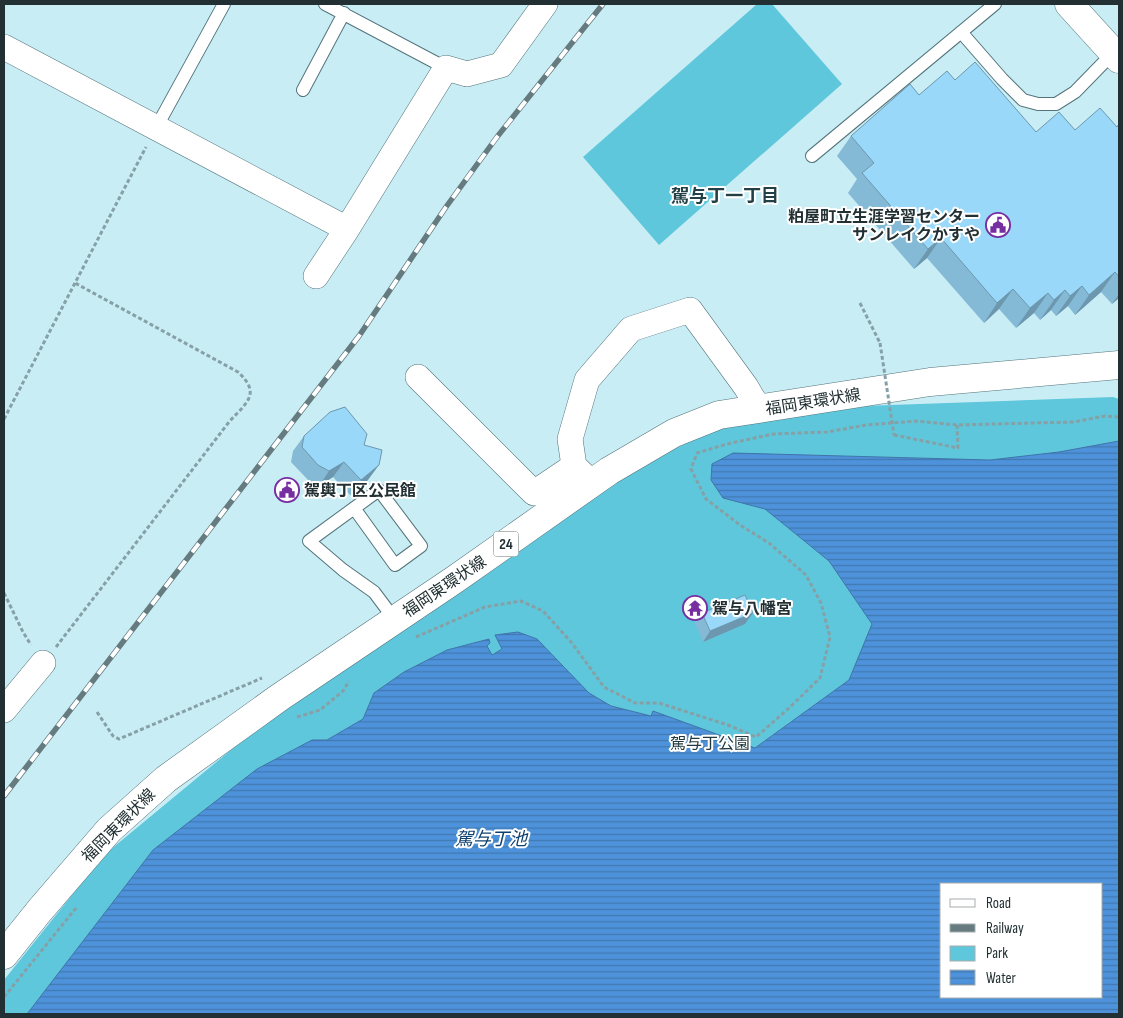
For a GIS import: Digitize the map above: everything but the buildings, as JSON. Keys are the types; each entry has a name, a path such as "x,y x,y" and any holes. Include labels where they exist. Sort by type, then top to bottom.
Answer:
{"main road":[{"path":"1069,4 1116,56"},
{"name":"福岡東環状線","path":"4,955 40,910 110,830 166,779 288,707 404,629 583,474 674,432 719,415 930,382 1119,365"}],"street":[{"path":"316,276 446,68 467,74 501,65 545,4"},
{"path":"4,47 347,229"},
{"path":"418,377 534,493 583,474 570,439 587,380 630,329 690,310 746,387 759,409"},
{"path":"4,710 43,663"}],"lane":[{"path":"156,128 224,4"},
{"path":"325,4 446,68"},
{"path":"812,156 995,4"},
{"path":"303,90 344,13"},
{"path":"961,32 1023,100 1038,104 1056,104 1075,92 1116,56"},
{"path":"354,508 396,565 421,546 380,490 354,508 309,541 343,570 374,592 404,629"}],"path":[{"path":"4,419 156,128"},
{"path":"4,593 23,632 43,663 249,399 250,390 247,380 238,372 75,283"},
{"path":"860,302 880,343 894,435 958,448 957,425"},
{"path":"404,629 485,607 521,601 543,611 571,642 604,687 635,703 659,703 728,725 756,737 820,678 830,637 821,604 806,575 769,543 740,525 706,499 690,469 698,453 727,444 773,434 827,432 866,424 916,421 957,425 1073,422 1105,416 1119,417"},
{"path":"97,712 113,736 119,739 270,675 288,707 299,716 320,710 343,691 352,677"},
{"path":"4,997 81,902"}],"green space":[{"path":"757,4 772,4 842,84 659,245 583,157"},
{"name":"駕与丁池","path":"1113,397 1119,399 1119,1014 4,1014 4,980 104,855 261,725 610,480 716,429 807,408"}],"water":[{"name":"駕与丁池","path":"1119,441 1119,1014 27,1014 153,850 257,769 312,740 327,740 363,719 374,693 404,672 447,650 489,639 490,643 487,646 492,655 502,649 495,635 518,632 537,639 589,693 611,706 651,716 653,711 755,748 849,680 872,624 829,561 765,509 723,498 711,480 712,464 733,453 990,460 1059,452"}],"railway":[{"path":"4,796 359,336 446,207 497,137 603,4"}],"place":[{"name":"粕屋町立生涯学習センター サンレイクかすや","path":"998,225"},
{"name":"駕輿丁区公民館","path":"287,490"},
{"name":"駕与八幡宮","path":"695,608"}],"district":[{"name":"駕与丁一丁目","path":"725,196"}],"park label":[{"name":"駕与丁公園","path":"710,743"}]}
